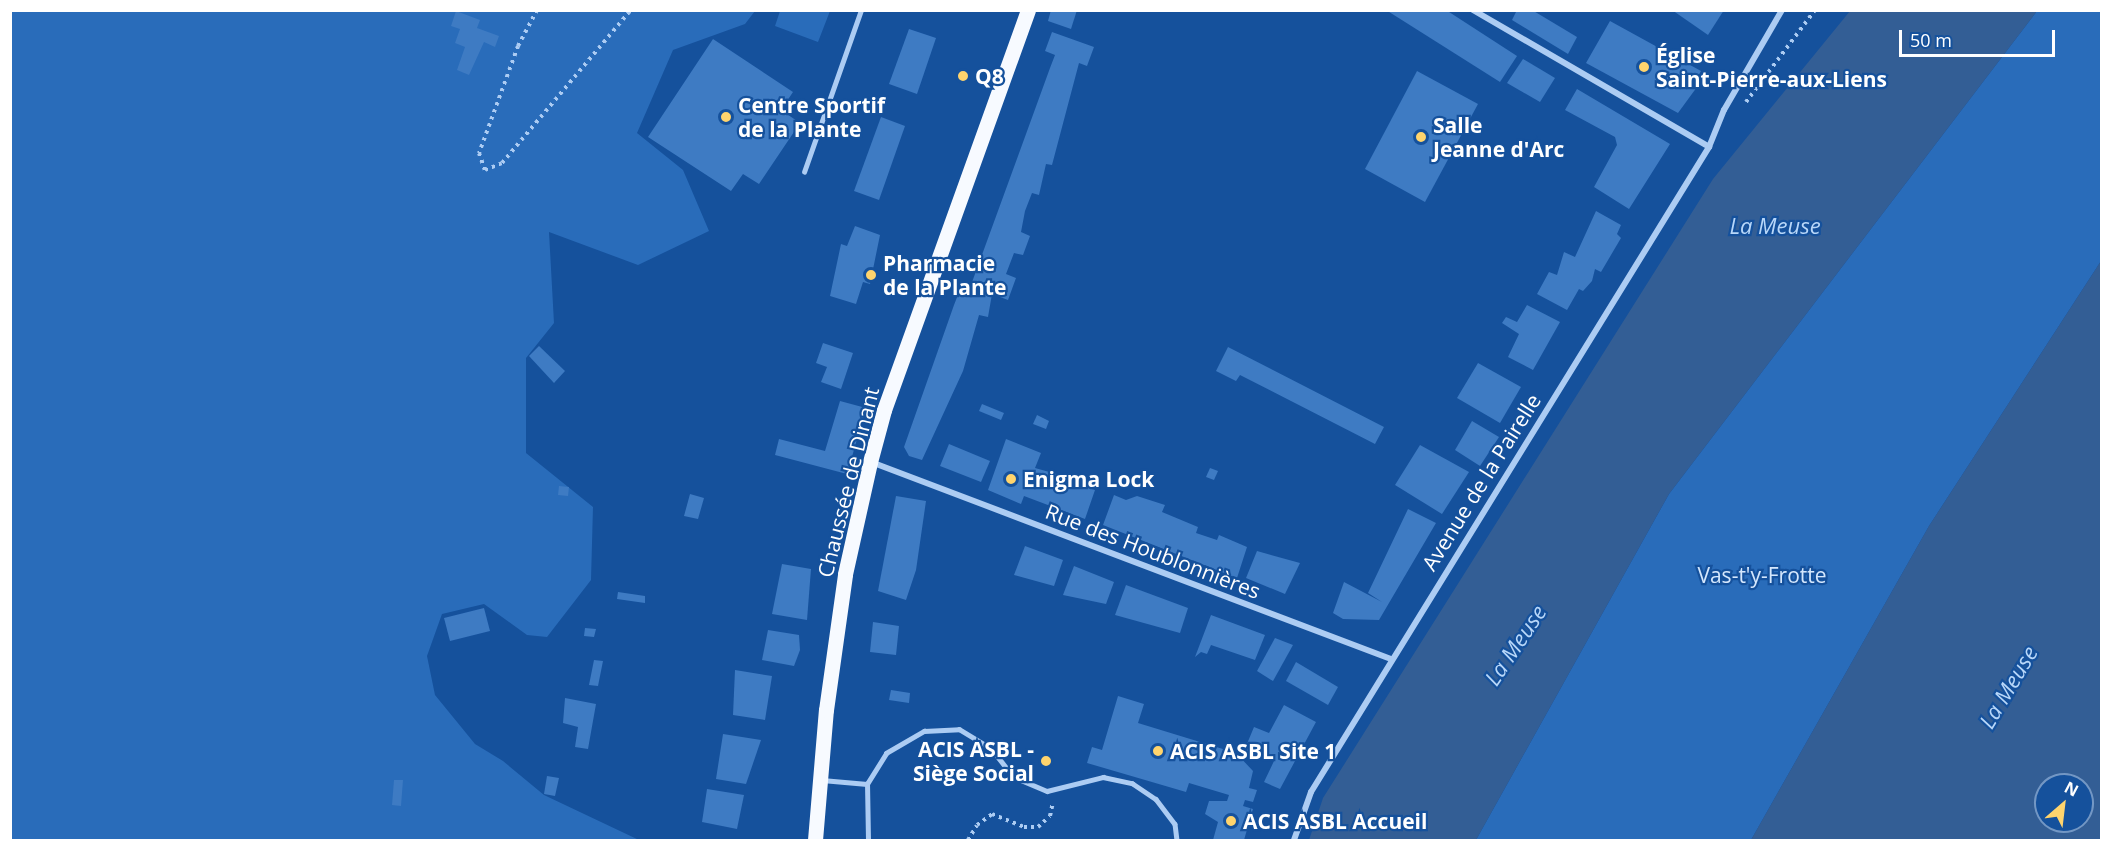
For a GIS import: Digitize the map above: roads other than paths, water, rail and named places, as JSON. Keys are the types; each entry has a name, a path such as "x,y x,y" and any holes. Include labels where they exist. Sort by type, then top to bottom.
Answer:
{"main road":[{"name":"Chaussée de Dinant","path":"815,840 845,574 870,462 884,411 1028,10"}],"street":[{"path":"1473,10 1709,147"},
{"name":"Avenue de la Pairelle","path":"1294,840 1311,792 1709,147 1724,110 1782,10"},
{"name":"Rue des Houblonnières","path":"870,462 1391,659"}],"lane":[{"path":"804,172 861,10"},
{"path":"868,840 867,784 886,753 924,731 959,729 991,748 1014,777 1054,790 1103,777 1132,783 1156,800 1175,824 1178,840"},
{"path":"820,780 867,784"}],"water":[{"name":"La Meuse","path":"1850,11 2037,11 1669,494 1476,840 1309,840 1323,798 1713,179"},
{"name":"La Meuse","path":"2101,261 2101,840 1751,840 1929,526"}],"place":[{"name":"Église Saint-Pierre-aux-Liens","path":"1644,67"},
{"name":"Q8","path":"963,76"},
{"name":"Centre Sportif de la Plante","path":"726,117"},
{"name":"Salle Jeanne d'Arc","path":"1421,137"},
{"name":"Pharmacie de la Plante","path":"871,275"},
{"name":"Enigma Lock","path":"1011,479"},
{"name":"ACIS ASBL Site 1","path":"1158,751"},
{"name":"ACIS ASBL - Siège Social","path":"1046,761"},
{"name":"ACIS ASBL Accueil","path":"1231,821"}],"park label":[{"name":"Vas-t'y-Frotte","path":"1762,575"}]}
